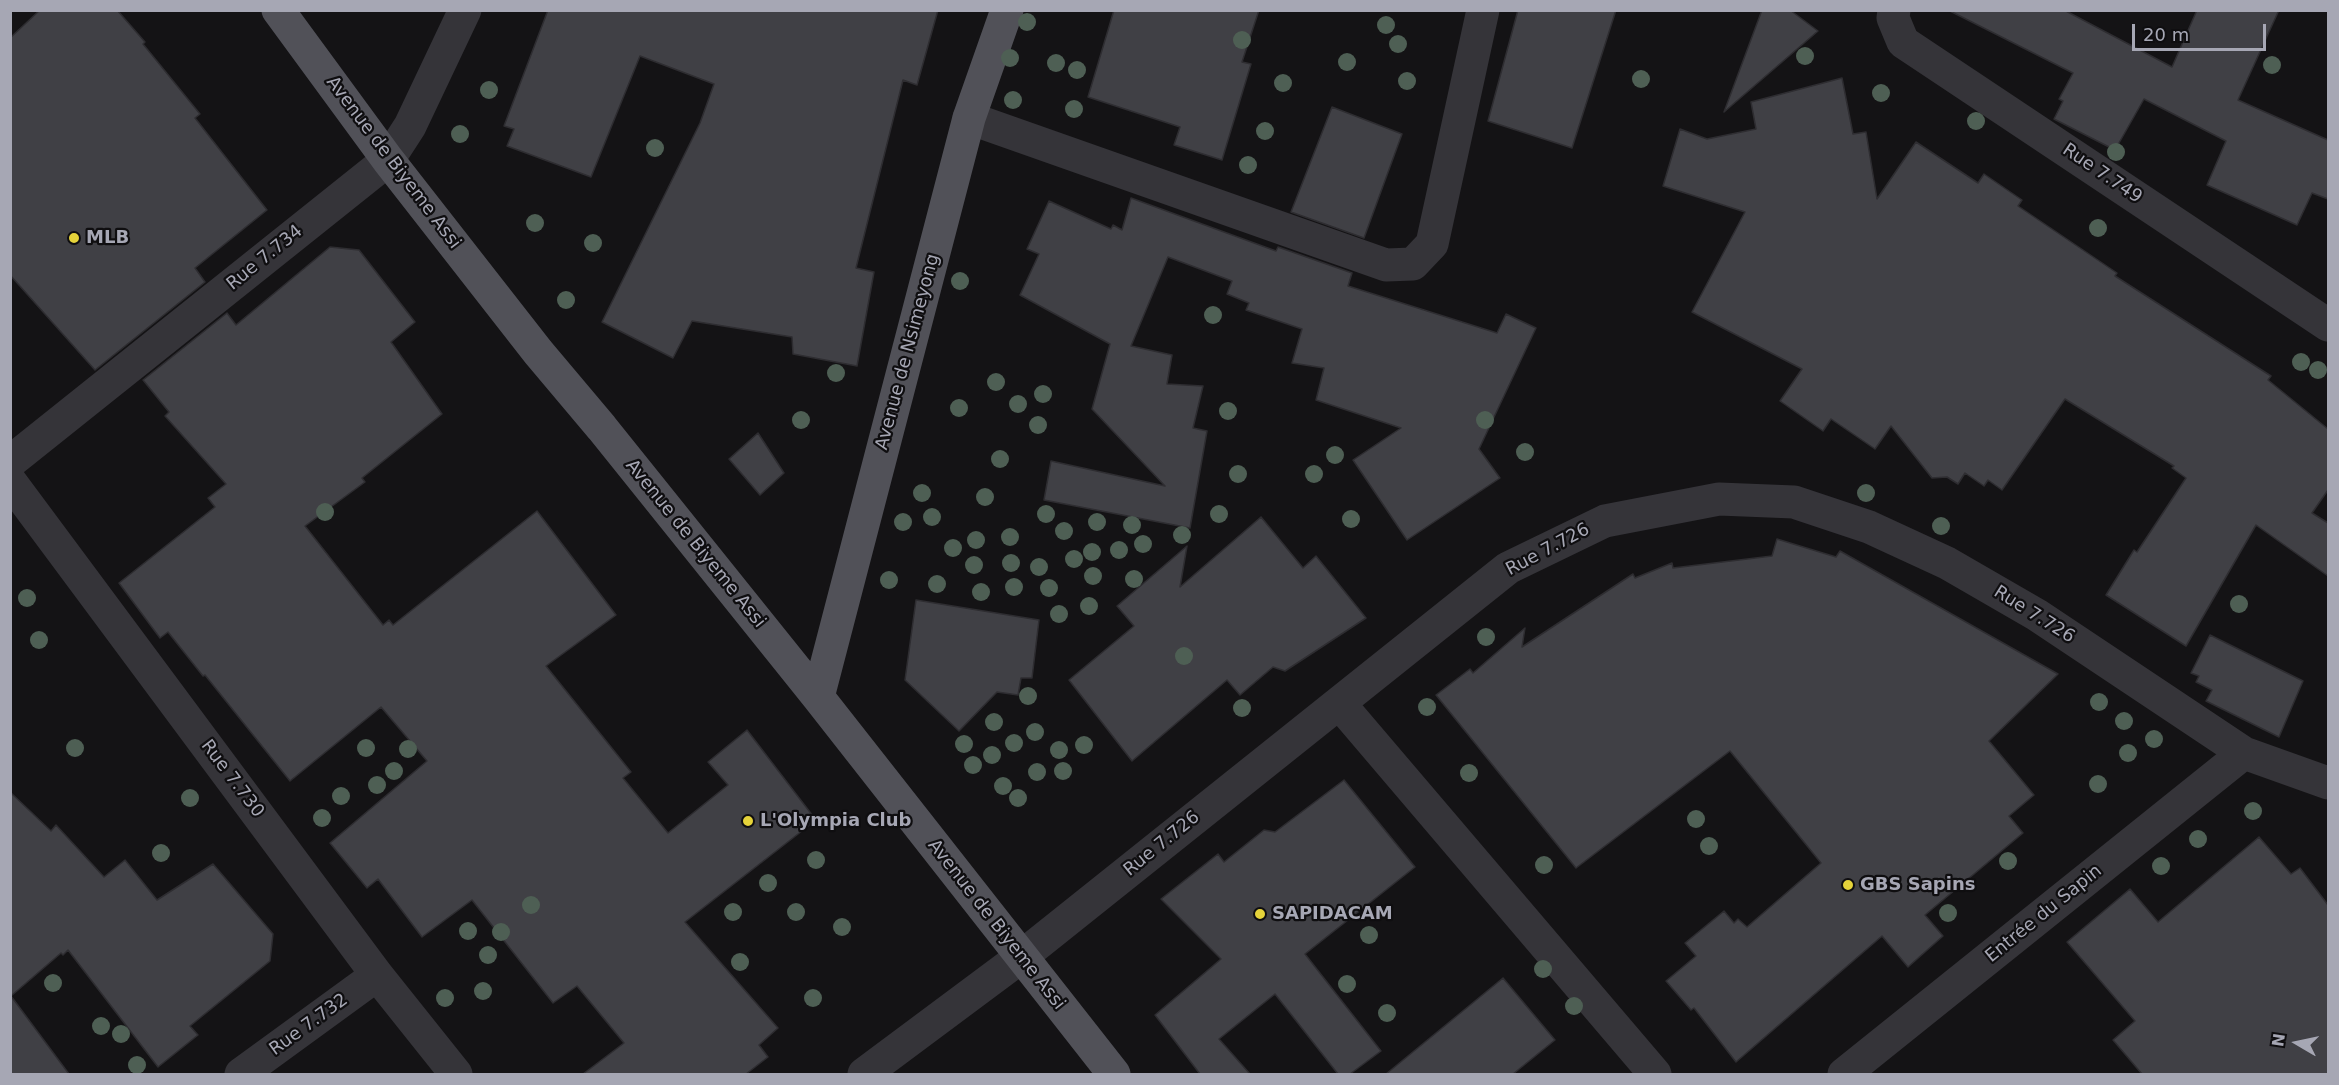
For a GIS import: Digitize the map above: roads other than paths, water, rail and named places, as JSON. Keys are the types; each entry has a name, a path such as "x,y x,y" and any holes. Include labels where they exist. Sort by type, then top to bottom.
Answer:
{"main road":[{"name":"Avenue de Biyeme Assi","path":"278,10 388,160 538,352 602,428 818,697 1114,1074"},
{"name":"Avenue de Nsimeyong","path":"818,697 969,118 1007,10"}],"street":[{"name":"Rue 7.734","path":"10,462 388,160 410,126 465,10"},
{"path":"969,118 1386,265 1413,264 1432,244 1483,10"},
{"name":"Rue 7.749","path":"1894,10 1893,18 1903,42 2328,325"},
{"name":"Rue 7.730","path":"10,481 377,975 456,1074"},
{"name":"Rue 7.726","path":"864,1074 1021,957 1509,568 1605,520 1719,499 1794,502 1869,527 1947,563 2037,615 2244,753 2328,783"},
{"path":"1339,703 1655,1074"},
{"name":"Entrée du Sapin","path":"1844,1074 2244,753"},
{"name":"Rue 7.732","path":"240,1074 377,975"}],"place":[{"name":"MLB","path":"74,238"},
{"name":"L'Olympia Club","path":"748,821"},
{"name":"GBS Sapins","path":"1848,885"},
{"name":"SAPIDACAM","path":"1260,914"}]}
